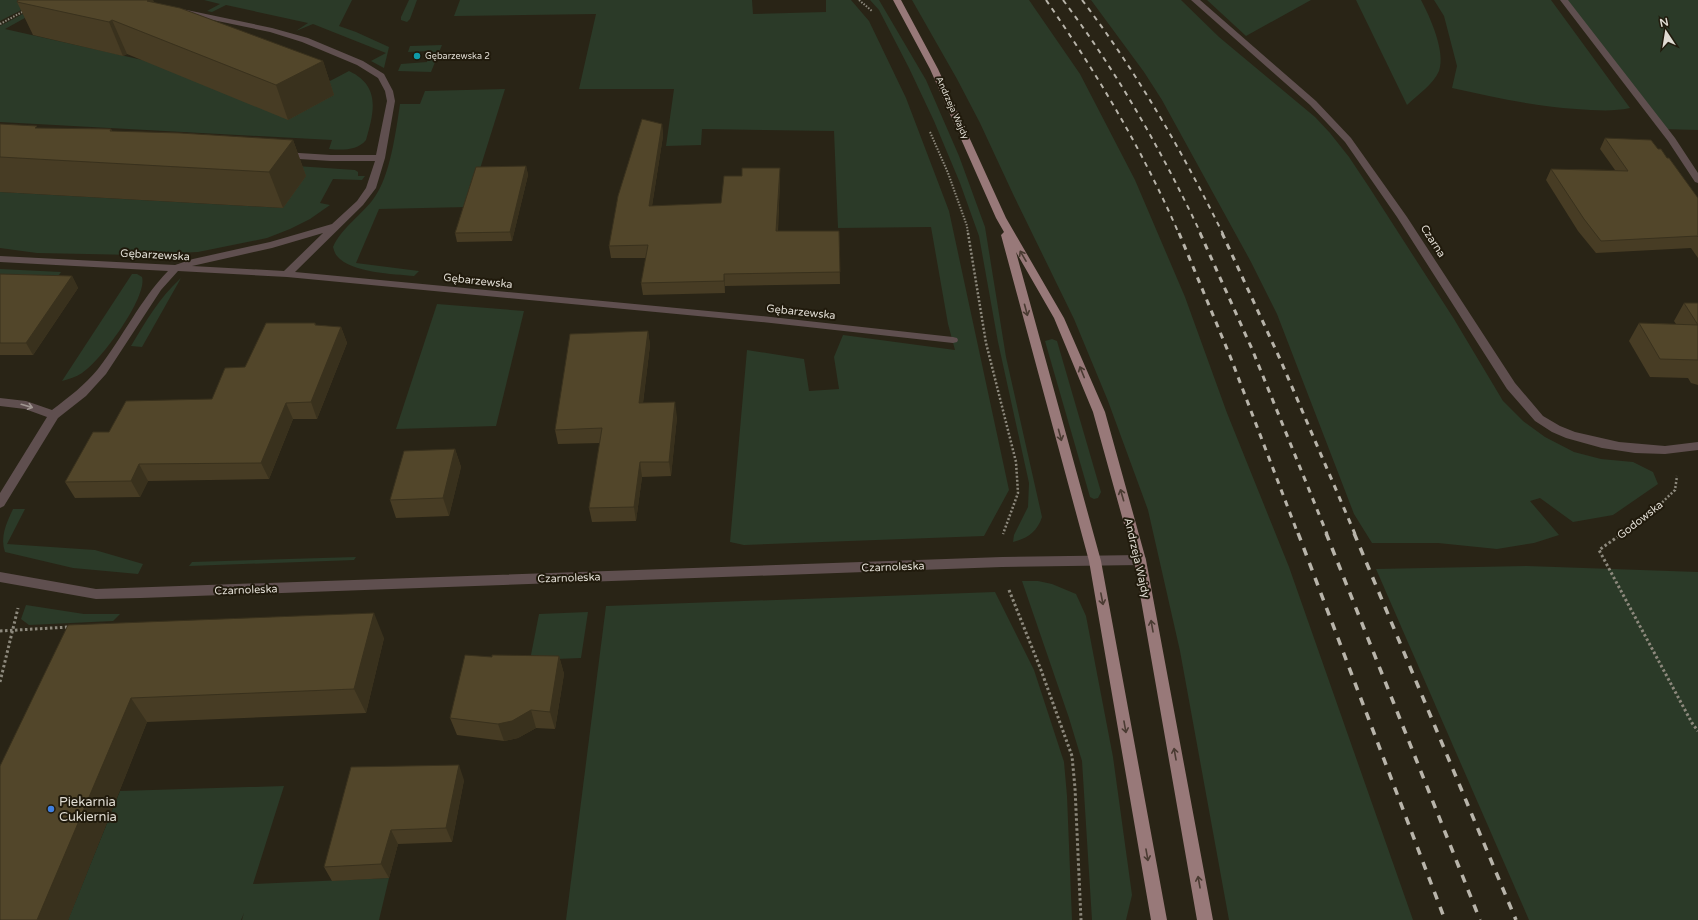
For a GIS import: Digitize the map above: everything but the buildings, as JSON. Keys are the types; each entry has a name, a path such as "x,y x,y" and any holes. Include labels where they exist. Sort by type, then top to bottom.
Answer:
{"main road":[{"name":"Andrzeja Wajdy","path":"897,0 934,69 1001,218 1059,318 1099,412 1140,560 1206,920"},
{"name":"Andrzeja Wajdy","path":"1001,218 1095,561 1158,920"}],"street":[{"name":"Czarna","path":"1195,0 1312,103 1348,140 1402,217 1511,386 1524,402 1544,422 1577,438 1605,444 1665,450"},
{"path":"1564,0 1672,140 1698,180"},
{"path":"169,8 289,35 360,63 381,76 389,91 391,101 380,158 371,188 360,203 287,274"},
{"path":"276,155 331,158 380,158"},
{"path":"0,503 54,414 82,393 102,371 157,288 176,268 193,262 272,245 337,226"},
{"name":"Gębarzewska","path":"0,259 287,274 761,319 953,340"},
{"path":"0,402 26,405 54,414"},
{"path":"1665,450 1698,446"},
{"name":"Czarnoleska","path":"0,577 96,594 1002,562 1140,560"}],"path":[{"path":"859,0 876,15"},
{"path":"0,24 26,10"},
{"path":"929,130 948,173 967,226 986,343 1016,462 1018,493 1001,540 1002,562 1008,586 1041,670 1072,756 1075,788 1081,920"},
{"name":"Godowska","path":"1665,450 1677,473 1676,490 1648,516 1600,550 1692,723 1698,731"},
{"path":"0,682 26,581"}],"green space":[{"path":"0,0 41,0 0,21"},
{"path":"49,0 90,0 41,9 5,29 147,61 311,91 349,71 359,77 371,92 373,110 366,140 354,148 329,149 332,140 0,122 0,26"},
{"path":"204,0 352,0 339,26 389,47 384,68 371,61 386,53 313,24 296,31 308,23 226,5 212,12 207,11 220,4"},
{"path":"409,0 417,0 410,19 407,22 401,20 401,17"},
{"path":"460,0 752,0 753,14 826,12 826,0 851,0 869,21 906,98 949,211 1009,490 984,536 744,545 730,542 747,350 804,359 809,391 839,389 834,357 843,335 955,350 948,324 931,227 838,228 834,131 702,129 701,145 666,146 674,89 579,89 596,14 454,16"},
{"path":"870,0 879,0 926,80 959,156 985,227 1006,357 1042,517 1037,527 1031,534 1023,539 1013,542 1014,535 1028,507 1029,483 998,342 979,236 960,183 934,121 879,10"},
{"path":"912,0 1029,0 1080,74 1135,180 1185,297 1227,413 1289,567 1413,920 1229,920 1180,651 1148,510 1108,401 1074,319 980,123"},
{"path":"1091,0 1181,0 1219,37 1315,117 1330,133 1349,157 1369,187 1454,319 1503,401 1523,421 1545,437 1574,452 1601,459 1633,462 1653,472 1658,484 1613,515 1573,522 1540,498 1530,501 1559,535 1534,543 1497,549 1438,543 1372,543 1354,514 1277,314 1251,262 1162,100 1144,72"},
{"path":"1207,0 1311,0 1246,36"},
{"path":"1356,0 1421,0 1425,7 1439,45 1441,63 1439,71 1433,81 1407,105"},
{"path":"1434,0 1551,0 1630,108 1603,110 1560,108 1513,101 1452,88 1457,66 1444,16"},
{"path":"1565,0 1698,0 1698,130 1661,129"},
{"path":"442,45 431,72 398,71 401,64 427,62 429,51 408,52 410,46"},
{"path":"505,89 468,207 379,209 356,263 419,271 414,276 373,272 352,266 337,256 333,247 337,240 347,227 364,210 380,189 392,153 400,104 420,104 425,91"},
{"path":"282,165 355,170 358,172 358,176 365,176 362,180 333,179 320,203 330,205 310,219 290,229 267,238 198,252 136,255 37,253 0,248 0,192 283,208"},
{"path":"0,269 61,272 33,312 0,282"},
{"path":"132,274 137,274 142,277 142,286 138,299 121,328 90,367 77,376 62,381"},
{"path":"181,278 142,347 131,346 159,302"},
{"path":"437,304 524,311 496,426 396,429"},
{"path":"1052,339 1057,341 1101,492 1098,498 1094,499 1090,497 1045,341"},
{"path":"13,509 25,509 7,544 95,550 143,564 138,574 73,568 5,552 3,536"},
{"path":"356,557 354,560 189,566 192,562"},
{"path":"1527,566 1698,572 1698,920 1529,920 1376,569"},
{"path":"1022,581 1038,581 1052,584 1076,594 1086,616 1113,757 1132,895 1126,920 1092,920 1082,761 1069,718"},
{"path":"995,592 1034,670 1064,762 1067,796 1072,920 566,920 606,606"},
{"path":"26,605 84,614 120,614 113,621 29,625 21,619"},
{"path":"588,612 581,658 530,660 539,614"},
{"path":"284,786 253,884 389,878 379,920 242,920 244,913 241,920 68,920 120,791"}],"railway":[{"path":"1046,0 1084,57 1135,143 1179,234"},
{"path":"1063,0 1121,84 1155,143 1201,234"},
{"path":"1082,0 1140,84 1192,173 1223,234"},
{"path":"1179,233 1230,356 1298,534"},
{"path":"1200,233 1252,349 1327,534"},
{"path":"1222,233 1280,359 1355,534"},
{"path":"1298,533 1445,920"},
{"path":"1326,533 1480,920"},
{"path":"1354,533 1516,920"}],"place":[{"name":"Gębarzewska 2","path":"417,56"},
{"name":"Piekarnia Cukiernia","path":"51,809"}]}
